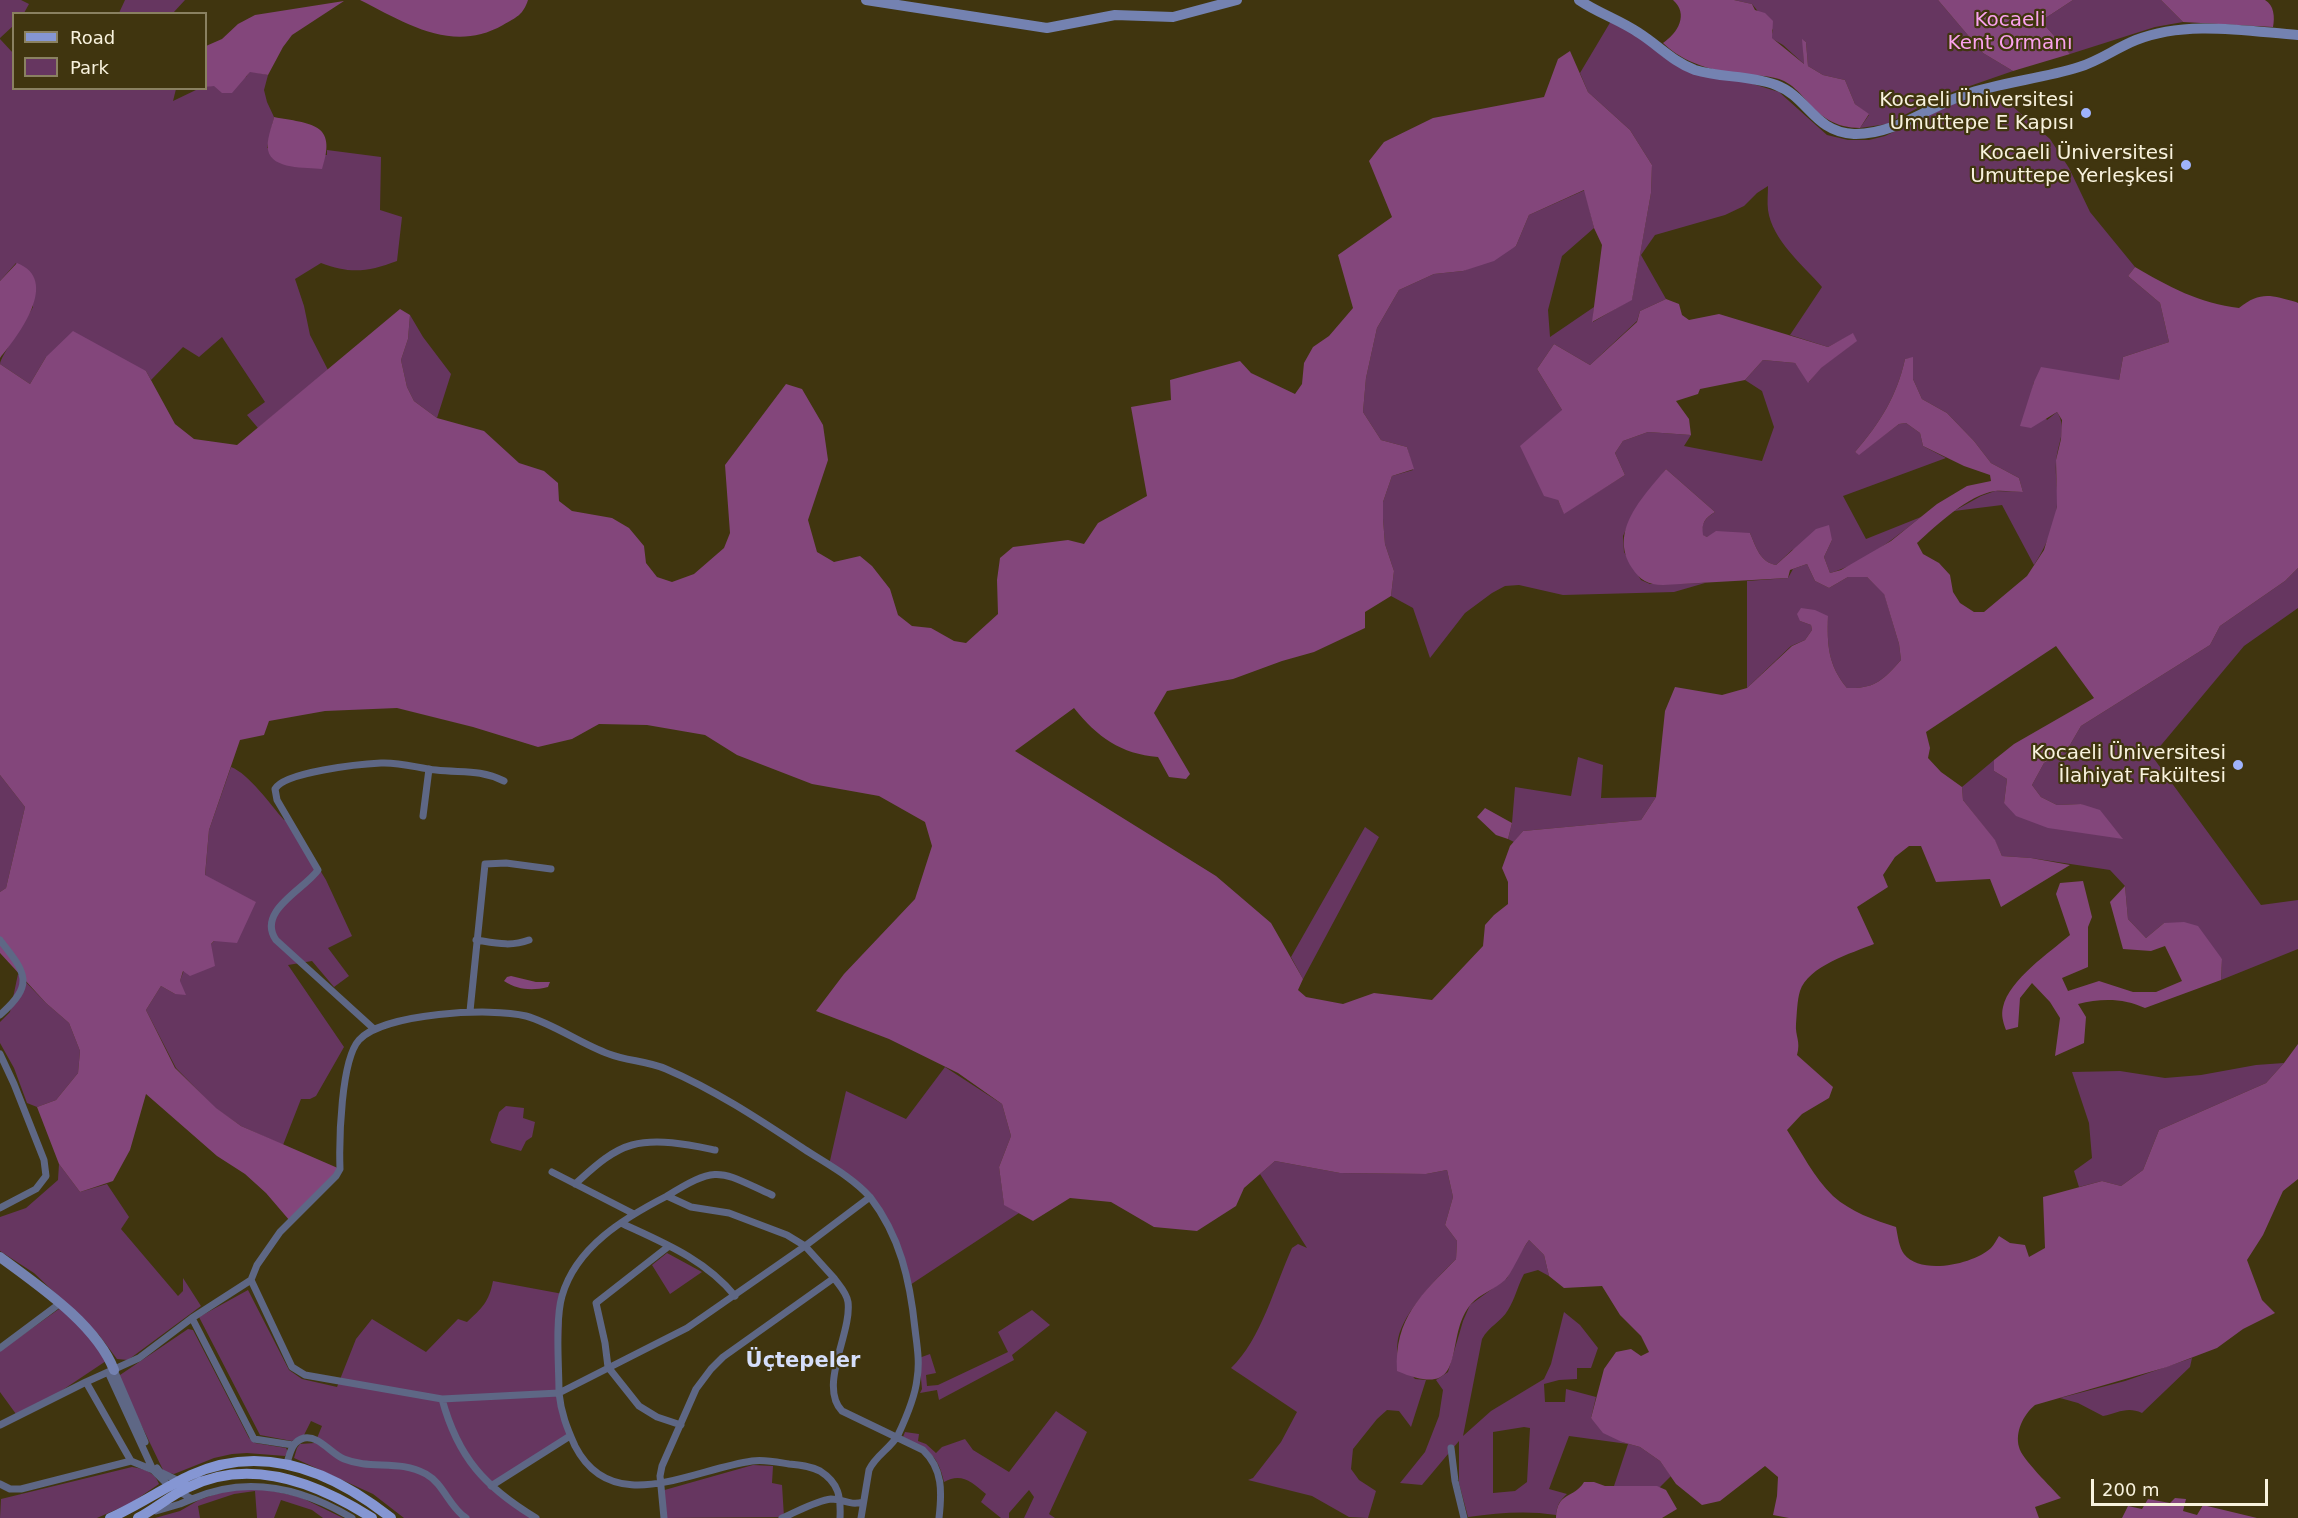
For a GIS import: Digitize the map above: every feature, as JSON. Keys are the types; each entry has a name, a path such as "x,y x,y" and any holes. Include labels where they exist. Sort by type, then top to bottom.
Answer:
{"main road":[{"path":"140,1517 179,1486 206,1469 232,1461 265,1461 287,1463 332,1480 369,1501 391,1518"},
{"path":"110,1518 179,1486 218,1477 246,1474 287,1478 323,1490 372,1518"}],"street":[{"path":"866,0 1047,28 1115,15 1173,17 1237,0"},
{"path":"1579,0 1633,29 1685,66 1710,74 1775,84 1791,93 1823,125 1839,132 1856,134 1893,128 1941,103 1983,89 2080,67 2137,40 2154,35 2209,29 2298,35"},
{"path":"374,1029 271,933 271,923 277,911 290,894 318,870 277,800 275,789 282,781 318,771 382,763 480,772 504,781"},
{"path":"423,816 429,769"},
{"path":"470,1011 485,864 506,863 551,869"},
{"path":"0,940 17,962 24,985 16,1001 0,1015"},
{"path":"476,940 508,945 529,940"},
{"path":"0,1425 139,1358 192,1318 251,1280 257,1265 280,1232 340,1169 345,1083 351,1052 357,1041 374,1029 414,1019 470,1011 528,1017 608,1054 664,1068 740,1107 852,1180 870,1197 894,1234 906,1268 912,1296 919,1368 915,1391 897,1437 872,1463 862,1502 861,1518"},
{"path":"0,1054 4,1071 44,1160 46,1176 36,1189 0,1208"},
{"path":"575,1184 612,1154 632,1145 669,1143 715,1150"},
{"path":"552,1172 634,1214"},
{"path":"772,1195 731,1177 714,1173 697,1179 634,1214 589,1249 577,1265 562,1296 558,1393 563,1420 582,1462 601,1480 622,1490 636,1491 661,1487 753,1460 812,1467 837,1487 841,1501 840,1518"},
{"path":"667,1196 691,1207 729,1213 787,1235 805,1246 834,1278 846,1294 848,1310 834,1377 837,1406 842,1411 923,1450 937,1468 941,1488 939,1518"},
{"path":"251,1280 292,1366 305,1375 442,1399 558,1393 665,1341 735,1296 870,1197"},
{"path":"621,1223 701,1264 720,1279 735,1296"},
{"path":"669,1246 596,1303 608,1367 639,1406 657,1417 681,1425"},
{"path":"2,1262 33,1280 96,1339 108,1354 111,1371 153,1470"},
{"path":"664,1518 661,1487 662,1466 696,1389 711,1369 723,1358 834,1278"},
{"path":"0,1348 59,1304"},
{"path":"192,1318 255,1438 293,1445"},
{"path":"111,1371 160,1473 179,1486 192,1499"},
{"path":"86,1382 131,1461"},
{"path":"442,1399 453,1431 468,1459 491,1486 515,1506 536,1518"},
{"path":"491,1486 570,1436"},
{"path":"287,1463 293,1445 302,1438 309,1438 353,1462 400,1464 434,1480 458,1512 466,1518"},
{"path":"1451,1448 1455,1481 1464,1518"},
{"path":"0,1487 21,1489 131,1461 153,1470 179,1486 205,1493"},
{"path":"140,1517 205,1493 246,1485 279,1488 304,1494 352,1518"},
{"path":"782,1518 834,1499 855,1504 862,1502"}],"green space":[{"path":"0,0 21,0 29,4 25,12 12,12 12,27 0,38"},
{"path":"125,0 185,0 174,12 119,12"},
{"path":"360,0 528,0 522,12 512,20 484,33 466,37 447,36 412,26"},
{"path":"1673,0 1734,0 1752,4 1755,10 1765,13 1773,21 1772,38 1804,64 1802,39 1806,42 1808,66 1823,75 1845,80 1855,104 1869,114 1860,128 1836,124 1823,116 1784,81 1710,68 1681,56 1663,43 1680,23 1680,11"},
{"path":"1734,0 1938,0 1983,53 2013,71 1941,96 1887,124 1860,128 1869,115 1855,104 1845,80 1823,75 1808,66 1806,42 1803,40 1804,64 1783,45 1771,38 1773,30 1752,4"},
{"name":"Kocaeli Kent Ormanı","path":"1938,0 2073,0 2041,21 2070,54 2013,71 1983,53"},
{"path":"2073,0 2161,0 2183,22 2155,27 2070,54 2041,21"},
{"path":"2161,0 2265,0 2273,12 2273,27 2183,22"},
{"path":"344,1 292,35 268,75 250,72 232,93 222,93 214,86 207,87 207,46 222,39 238,24 255,15"},
{"path":"1611,21 1649,43 1662,56 1779,92 1827,135 1848,140 1869,140 1885,136 1953,104 1977,97 1992,96 2004,99 2050,139 2069,168 2090,212 2135,267 2128,276 2160,303 2169,342 2123,357 2119,380 2034,382 2031,395 2047,420 2057,412 2062,431 2056,462 2055,519 2046,544 2034,565 2002,505 1954,511 1995,491 2023,492 2019,478 1991,463 1947,413 1922,399 1913,379 1913,358 1905,359 1892,397 1872,430 1855,452 1859,454 1899,424 1906,423 1920,433 1923,446 1946,458 1843,496 1866,539 1921,517 1866,557 1830,573 1824,557 1832,540 1792,550 1776,565 1762,557 1750,533 1707,537 1702,535 1705,521 1715,512 1666,469 1631,518 1623,536 1624,552 1641,580 1650,584 1705,583 1674,592 1563,595 1519,585 1505,586 1465,613 1430,658 1413,608 1391,596 1394,571 1385,544 1383,502 1392,476 1413,470 1407,447 1381,440 1363,412 1366,378 1377,328 1399,290 1434,274 1463,271 1516,246 1529,215 1585,190 1594,228 1562,256 1548,310 1550,337 1594,307 1593,322 1632,299 1651,193 1652,165 1630,130 1588,92 1580,73","holes":["1768,186 1768,210 1775,232 1789,252 1822,287 1790,335 1828,347 1853,334 1856,341 1820,368 1809,382 1795,363 1763,360 1745,380 1762,391 1774,427 1762,461 1684,446 1691,435 1648,432 1623,441 1615,453 1625,475 1564,513 1558,500 1562,410 1537,369 1554,344 1590,365 1637,321 1640,311 1666,299 1641,255 1655,235 1725,215 1744,206"]},
{"path":"0,39 12,52 12,90 176,90 173,101 196,90 207,90 207,87 246,77 250,71 268,75 264,90 274,117 267,148 327,155 327,150 381,157 380,210 402,217 397,261 377,268 359,270 341,269 321,263 295,279 310,335 328,370 258,428 247,415 265,402 222,337 199,357 183,347 151,380 146,371 46,357 30,384 0,364 33,307 16,263 0,281"},
{"path":"1570,51 1588,92 1630,130 1652,165 1651,193 1632,300 1592,322 1602,245 1594,228 1584,190 1529,215 1516,246 1494,261 1463,271 1434,274 1399,290 1377,328 1366,378 1363,412 1381,440 1407,447 1414,469 1392,476 1383,502 1385,544 1394,571 1391,596 1365,612 1365,628 1314,652 1233,679 1167,691 1154,713 1190,774 1186,779 1169,777 1158,757 1132,752 1111,742 1092,727 1074,708 1015,751 1216,876 1271,923 1303,979 1298,990 1306,997 1343,1004 1374,993 1432,1000 1483,946 1485,925 1508,904 1508,882 1502,868 1510,846 1523,831 1641,820 1656,797 1665,711 1675,687 1722,695 1747,688 1792,646 1805,640 1812,630 1811,625 1800,621 1797,614 1801,608 1815,610 1828,616 1832,663 1847,688 1865,687 1878,682 1901,660 1899,644 1884,594 1867,577 1848,577 1829,588 1815,581 1807,564 1790,570 1788,578 1663,585 1641,579 1632,568 1626,554 1624,541 1626,528 1639,503 1666,469 1715,512 1704,521 1703,535 1707,537 1716,531 1750,533 1762,557 1776,565 1816,529 1829,525 1832,540 1824,557 1830,573 1841,570 1891,541 1937,504 1967,486 1991,481 1990,475 1964,466 1923,446 1920,433 1906,423 1899,424 1859,455 1855,452 1872,430 1892,397 1905,359 1913,357 1913,379 1922,399 1947,413 1991,463 2019,478 2023,492 1995,491 1974,498 1953,512 1917,543 1923,554 1939,563 1950,575 1953,592 1960,603 1974,612 1984,612 2027,576 2044,550 2057,507 2056,460 2061,439 2062,420 2057,412 2031,428 2020,426 2041,367 2119,380 2123,357 2169,342 2160,303 2128,276 2135,267 2159,281 2211,303 2239,308 2253,299 2266,296 2298,303 2298,568 2285,581 2220,626 2210,645 2081,726 2067,750 2044,763 2032,785 2041,797 2057,805 2081,804 2100,810 2123,839 2048,828 2016,816 2004,803 2007,779 1994,771 1994,760 2014,744 2094,698 2056,646 1926,732 1930,748 1928,758 1941,772 1962,787 1963,800 1995,840 2002,856 2031,858 2070,865 2001,907 1990,879 1936,882 1921,846 1909,846 1895,857 1883,875 1888,887 1857,907 1874,944 1843,956 1812,974 1799,995 1796,1024 1797,1055 1833,1087 1829,1098 1802,1114 1787,1130 1814,1173 1833,1196 1855,1211 1896,1227 1904,1254 1912,1261 1922,1265 1948,1265 1973,1259 1991,1248 1999,1236 2010,1243 2025,1245 2029,1257 2045,1248 2043,1197 2102,1181 2121,1186 2143,1170 2159,1130 2266,1083 2298,1044 2298,1179 2283,1191 2263,1235 2247,1260 2262,1300 2275,1313 2243,1329 2217,1348 2167,1367 2035,1405 2021,1424 2018,1436 2019,1447 2031,1465 2061,1498 2035,1507 2039,1518 1789,1518 1773,1515 1778,1477 1765,1466 1720,1501 1702,1505 1676,1484 1660,1461 1640,1447 1603,1433 1591,1418 1604,1369 1616,1352 1631,1349 1641,1356 1649,1352 1641,1336 1620,1315 1602,1286 1564,1288 1549,1276 1544,1255 1529,1240 1505,1280 1471,1304 1463,1318 1446,1373 1436,1379 1421,1379 1397,1371 1397,1352 1405,1322 1422,1296 1456,1259 1457,1241 1445,1225 1453,1197 1447,1170 1426,1174 1340,1173 1275,1161 1244,1188 1236,1206 1197,1231 1154,1227 1111,1202 1070,1198 1033,1221 1004,1205 999,1167 1011,1136 1002,1104 958,1073 889,1039 816,1011 844,974 915,899 932,846 925,822 879,796 812,784 737,755 705,735 647,725 599,724 572,739 538,747 473,727 397,708 325,711 269,721 264,735 240,740 209,830 205,875 256,902 237,943 214,941 211,944 215,966 190,976 183,971 180,981 186,995 175,994 161,986 146,1010 175,1068 216,1108 241,1126 340,1169 290,1221 266,1193 245,1174 217,1156 146,1094 130,1150 113,1181 80,1192 59,1164 37,1107 56,1100 78,1073 80,1051 69,1023 46,1003 0,953 0,892 6,888 25,807 0,775 0,364 30,384 46,357 73,331 146,371 175,424 194,439 237,445 400,309 410,315 408,339 401,360 407,387 414,401 437,418 484,431 519,463 544,471 558,483 559,501 572,511 612,518 629,528 644,546 646,563 657,577 672,582 694,574 724,548 730,533 725,465 786,384 802,389 823,425 828,460 808,520 817,552 834,562 860,556 872,566 890,589 898,615 912,626 931,628 954,641 966,643 998,614 997,580 1000,558 1013,547 1068,540 1084,544 1098,523 1147,496 1131,407 1171,400 1170,380 1240,361 1251,373 1295,394 1302,384 1304,363 1313,347 1329,336 1353,308 1338,255 1392,217 1369,161 1384,142 1433,118 1544,97 1558,59"},
{"path":"274,117 299,121 318,128 326,142 322,169 290,166 276,161 271,156 268,142"},
{"path":"17,263 30,271 35,282 36,295 25,323 0,358 0,281"},
{"path":"1666,299 1679,304 1682,315 1689,320 1719,314 1828,347 1853,333 1857,341 1821,368 1808,383 1795,363 1763,360 1745,380 1700,389 1698,394 1676,401 1689,419 1691,435 1648,432 1623,441 1615,453 1625,475 1564,514 1558,500 1544,496 1520,446 1562,410 1537,369 1554,344 1590,365 1637,322 1640,311"},
{"path":"410,315 423,337 451,374 437,418 414,401 407,387 401,360 408,339"},
{"path":"1807,564 1815,581 1829,588 1848,577 1867,577 1884,593 1899,644 1901,660 1878,682 1865,687 1847,688 1832,663 1828,616 1800,621 1811,625 1812,630 1805,640 1791,646 1747,688 1747,581 1788,578 1793,569"},
{"path":"2298,568 2298,608 2244,646 2152,756 2261,905 2298,900 2298,949 2221,980 2222,959 2164,923 2146,938 2128,919 2125,886 2110,870 2002,856 1995,841 1963,800 1962,787 1994,760 1994,771 2007,779 2004,803 2122,838 2109,823 2081,804 2057,805 2041,797 2032,785 2044,763 2067,750 2081,726 2210,645 2220,626 2285,581"},
{"path":"1578,757 1603,765 1601,798 1656,797 1641,820 1523,831 1514,842 1508,839 1512,823 1515,787 1571,796"},
{"path":"231,767 252,783 284,820 289,819 326,880 352,936 328,948 349,976 334,987 312,961 288,965 344,1047 316,1096 301,1099 283,1145 241,1126 215,1108 176,1068 146,1010 161,986 175,994 184,970 255,902 205,876 209,830"},
{"path":"0,775 25,807 6,888 0,892"},
{"path":"1485,808 1512,823 1508,839 1496,835 1477,817"},
{"path":"1365,827 1379,837 1303,979 1291,957"},
{"path":"2083,881 2092,917 2088,927 2088,967 2062,978 2068,991 2099,981 2133,992 2156,992 2182,981 2165,946 2151,951 2123,949 2110,902 2125,886 2128,919 2146,938 2164,923 2184,922 2198,926 2222,959 2221,980 2145,1008 2129,1002 2112,1000 2078,1004 2086,1017 2084,1043 2055,1056 2060,1018 2050,1002 2032,983 2020,998 2018,1027 2006,1030 2002,1010 2013,987 2022,977 2070,935 2056,894 2060,883"},
{"path":"18,974 69,1023 80,1051 78,1073 56,1100 37,1107 27,1103 14,1068 0,1043 0,1022 10,1012"},
{"path":"511,976 536,982 550,982 548,987 525,989 504,981"},
{"path":"2284,1063 2266,1083 2159,1130 2143,1170 2121,1186 2102,1181 2079,1187 2074,1171 2092,1158 2089,1123 2072,1072 2120,1071 2165,1078"},
{"path":"945,1067 1002,1104 1011,1136 999,1167 1004,1204 1019,1213 910,1285 906,1268 870,1197 829,1165 846,1091 906,1119"},
{"path":"506,1106 524,1108 523,1118 535,1122 532,1137 526,1141 521,1151 492,1143 490,1140 499,1112"},
{"path":"1275,1161 1340,1173 1426,1174 1447,1170 1453,1197 1445,1225 1457,1241 1456,1259 1414,1306 1401,1328 1398,1341 1397,1358 1415,1379 1426,1380 1411,1427 1399,1411 1387,1410 1353,1449 1351,1469 1359,1480 1376,1491 1368,1518 1349,1517 1312,1496 1248,1480 1253,1478 1281,1442 1297,1412 1231,1368 1251,1343 1292,1248 1298,1244 1307,1248 1260,1174"},
{"path":"59,1164 80,1192 107,1184 129,1217 121,1229 178,1296 183,1291 183,1278 201,1306 128,1360 117,1359 99,1335 34,1273 0,1251 0,1217 26,1208 58,1180"},
{"path":"1529,1240 1544,1255 1549,1276 1538,1270 1524,1274 1508,1310 1482,1339 1463,1436 1491,1411 1544,1379 1551,1364 1564,1312 1580,1325 1598,1348 1591,1368 1577,1368 1577,1379 1544,1384 1545,1402 1565,1402 1566,1389 1596,1397 1591,1418 1622,1442 1640,1447 1660,1461 1671,1476 1658,1489 1649,1486 1614,1486 1628,1444 1569,1436 1549,1489 1567,1494 1559,1503 1556,1515 1512,1513 1468,1517 1459,1483 1459,1441 1422,1485 1400,1483 1425,1452 1439,1416 1443,1390 1436,1380 1448,1372 1470,1305 1507,1278","holes":["1530,1428 1527,1482 1515,1491 1493,1493 1493,1432"]},
{"path":"667,1253 702,1272 670,1294 652,1265"},
{"path":"493,1281 563,1294 559,1393 570,1436 491,1487 536,1518 404,1518 373,1494 294,1458 300,1444 315,1443 322,1426 311,1421 304,1435 292,1441 260,1435 199,1317 248,1290 289,1370 302,1379 337,1387 356,1339 372,1319 426,1352 458,1319 467,1322 477,1313 487,1300"},
{"path":"59,1309 63,1310 95,1342 106,1361 52,1397 16,1414 0,1392 0,1351"},
{"path":"1032,1310 1050,1325 1012,1355 1014,1360 939,1400 937,1390 920,1393 922,1389 919,1358 930,1354 936,1373 926,1375 927,1386 938,1385 1008,1352 998,1332"},
{"path":"188,1329 193,1330 249,1438 255,1443 286,1448 288,1452 285,1456 232,1454 214,1458 174,1474 164,1472 120,1381 120,1375"},
{"path":"2192,1358 2190,1367 2142,1413 2127,1410 2103,1416 2078,1403 2060,1398 2125,1381"},
{"path":"1056,1411 1087,1432 1049,1514 1055,1518 1024,1518 1034,1497 1029,1490 1009,1513 1009,1518 1001,1518 981,1502 986,1494 971,1482 961,1478 944,1482 935,1459 919,1445 903,1437 905,1432 919,1434 918,1441 926,1444 936,1453 942,1447 965,1439 973,1450 1009,1472"},
{"path":"753,1465 773,1466 772,1483 782,1485 784,1517 664,1518 661,1491"},
{"path":"132,1467 148,1472 159,1484 131,1503 97,1518 0,1518 1,1499"},
{"path":"1584,1482 1594,1482 1605,1486 1657,1486 1666,1490 1677,1509 1662,1518 1556,1518 1559,1503"},
{"path":"264,1489 300,1497 343,1518 323,1518 312,1510 281,1500 274,1518 257,1518 255,1491 234,1494 198,1506 200,1518 155,1518 180,1511 199,1500 216,1494 232,1490"},
{"path":"2175,1498 2186,1499 2183,1511 2197,1515 2203,1505 2257,1518 2122,1518 2128,1506 2142,1509 2148,1499 2170,1503"}],"place":[{"name":"Kocaeli Üniversitesi Umuttepe E Kapısı","path":"2086,113"},
{"name":"Kocaeli Üniversitesi Umuttepe Yerleşkesi","path":"2186,165"},
{"name":"Kocaeli Üniversitesi İlahiyat Fakültesi","path":"2238,765"}],"district":[{"name":"Üçtepeler","path":"803,1362"}]}
